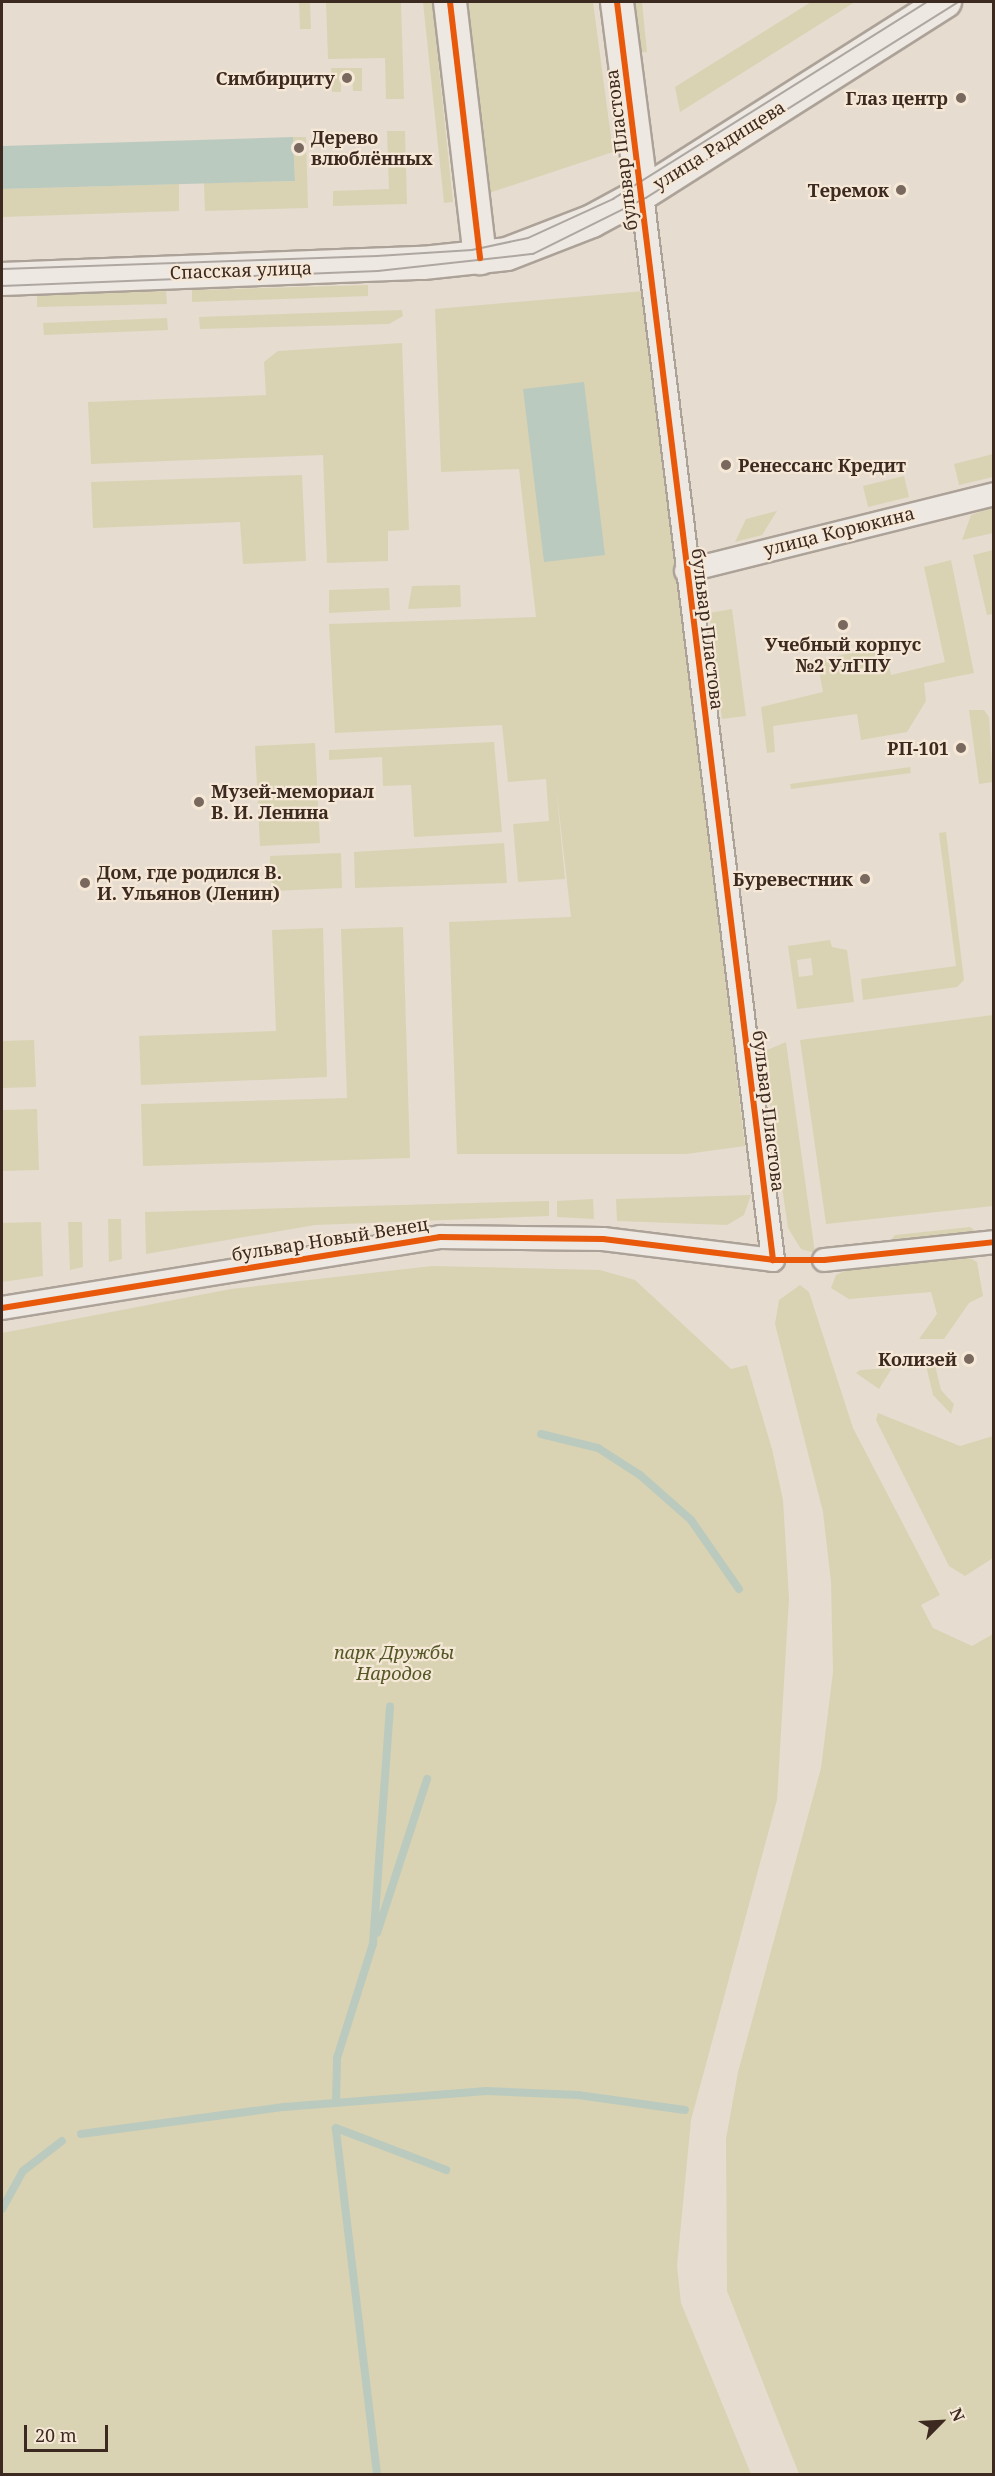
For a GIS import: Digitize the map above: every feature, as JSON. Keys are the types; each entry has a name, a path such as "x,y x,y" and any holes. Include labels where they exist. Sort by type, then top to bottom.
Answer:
{"street":[{"path":"450,2 480,258"},
{"name":"бульвар Пластова","path":"617,2 773,1260"},
{"name":"улица Радищева","path":"480,258 534,246 642,194 945,2"},
{"name":"Спасская улица","path":"2,279 480,258"},
{"name":"улица Корюкина","path":"686,571 993,494"},
{"name":"бульвар Новый Венец","path":"2,1308 440,1237 603,1239 773,1260"},
{"path":"824,1260 993,1242"}],"green space":[{"path":"299,2 310,2 311,29 300,29"},
{"path":"326,2 401,2 404,99 386,99 385,58 328,59"},
{"path":"423,2 432,2 453,202 444,203"},
{"path":"466,2 593,2 613,152 489,193"},
{"path":"631,2 642,2 647,52 636,53"},
{"path":"811,2 855,2 680,112 675,87"},
{"path":"331,68 362,68 362,91 353,91 352,76 341,75 341,92 332,92"},
{"path":"387,131 405,131 407,204 333,206 333,191 389,189"},
{"path":"293,137 306,137 308,208 205,211 204,183 295,181"},
{"path":"179,184 179,211 2,217 2,189"},
{"path":"368,285 368,296 192,302 192,290"},
{"path":"166,291 167,304 37,307 37,294"},
{"path":"644,291 745,1146 686,1154 457,1154 449,922 571,917 556,786 565,879 518,882 513,824 549,821 546,779 508,782 502,725 335,733 329,624 536,617 519,469 441,472 435,309"},
{"path":"402,310 403,316 389,324 200,329 199,317"},
{"path":"167,318 168,330 44,335 43,323"},
{"path":"402,343 409,530 388,531 388,561 327,563 323,455 91,464 88,402 266,395 264,362 278,351"},
{"path":"993,454 993,477 959,485 954,464"},
{"path":"302,475 306,561 243,564 240,522 93,528 91,482"},
{"path":"904,476 909,497 868,507 863,486"},
{"path":"993,507 993,533 962,540 971,515"},
{"path":"777,511 762,535 735,542 746,519"},
{"path":"993,550 993,614 987,615 973,555"},
{"path":"951,560 974,673 924,683 926,701 907,732 861,740 857,714 773,726 775,752 767,753 761,707 823,692 817,661 884,645 891,675 945,662 924,567"},
{"path":"460,585 461,607 408,609 412,586"},
{"path":"389,588 390,610 329,613 329,590"},
{"path":"732,609 746,716 722,719 709,613"},
{"path":"969,710 984,710 989,717 993,782 979,784"},
{"path":"494,742 502,832 414,837 411,785 383,786 382,757 329,760 329,750"},
{"path":"315,743 320,843 260,846 255,746"},
{"path":"910,767 911,773 791,789 790,784"},
{"path":"946,832 964,980 957,987 863,1000 861,979 956,966 939,833"},
{"path":"504,843 507,883 355,888 354,852"},
{"path":"341,853 342,888 271,891 270,856"},
{"path":"403,927 410,1158 143,1166 141,1104 347,1098 341,929"},
{"path":"323,928 327,1077 141,1085 139,1036 276,1031 272,930"},
{"path":"830,940 832,947 847,950 854,1002 797,1009 788,946","holes":["811,958 813,975 799,977 797,960"]},
{"path":"993,1015 993,1206 826,1224 800,1040"},
{"path":"34,1040 36,1087 2,1088 2,1041"},
{"path":"786,1042 815,1253 801,1249 788,1228 766,1077 767,1050"},
{"path":"37,1109 39,1170 2,1171 2,1110"},
{"path":"751,1195 744,1215 727,1225 617,1221 616,1199"},
{"path":"593,1199 594,1219 557,1217 557,1201"},
{"path":"549,1201 549,1216 315,1225 146,1254 145,1212"},
{"path":"108,1219 121,1219 122,1259 109,1262"},
{"path":"41,1222 43,1276 2,1282 2,1223"},
{"path":"68,1222 82,1222 83,1267 70,1270"},
{"path":"970,1227 982,1236 888,1244 895,1235"},
{"path":"967,1256 977,1262 983,1296 969,1303 944,1339 919,1339 937,1314 931,1292 849,1299 831,1288 836,1275 847,1270"},
{"name":"парк Дружбы Народов","path":"432,1266 600,1270 635,1280 731,1369 747,1365 772,1449 783,1500 789,1598 777,1800 691,2120 677,2266 681,2303 751,2474 2,2474 2,1333 231,1289"},
{"path":"800,1285 809,1292 853,1428 940,1595 921,1605 933,1628 972,1646 993,1634 993,2474 799,2474 727,2291 726,2139 738,2072 821,1768 833,1672 831,1582 823,1512 775,1324 779,1300"},
{"path":"925,1361 935,1365 941,1390 954,1404 951,1414 933,1395"},
{"path":"892,1368 879,1389 856,1373 860,1370"},
{"path":"878,1413 960,1446 993,1436 993,1558 965,1576 949,1566 876,1420"}],"shaded area":[{"path":"293,137 295,181 2,189 2,146"},
{"path":"584,382 605,555 544,562 523,389"}],"waterway":[{"path":"541,1434 598,1448 640,1475 691,1520 739,1589"},
{"path":"336,2103 337,2058 373,1944 390,1707"},
{"path":"377,1933 427,1779"},
{"path":"81,2134 284,2107 486,2091 578,2095 685,2110"},
{"path":"377,2474 336,2128 446,2170"},
{"path":"2,2209 23,2171 62,2141"}],"tram line":[{"path":"2,269 377,256 472,250 528,238 613,199 927,2"},
{"path":"2,286 378,271 533,254 646,198 958,2"}],"cycle path":[{"path":"450,2 480,258"},
{"path":"617,2 773,1260"},
{"path":"2,1308 440,1237 603,1239 773,1260 824,1260 994,1242"}],"place":[{"name":"Симбирциту","path":"347,78"},
{"name":"Глаз центр","path":"961,98"},
{"name":"Дерево влюблённых","path":"299,148"},
{"name":"Теремок","path":"901,190"},
{"name":"Ренессанс Кредит","path":"726,465"},
{"name":"Учебный корпус №2 УлГПУ","path":"843,625"},
{"name":"РП-101","path":"961,748"},
{"name":"Музей-мемориал В. И. Ленина","path":"199,802"},
{"name":"Буревестник","path":"865,879"},
{"name":"Дом, где родился В. И. Ульянов (Ленин)","path":"85,883"},
{"name":"Колизей","path":"969,1359"}]}
